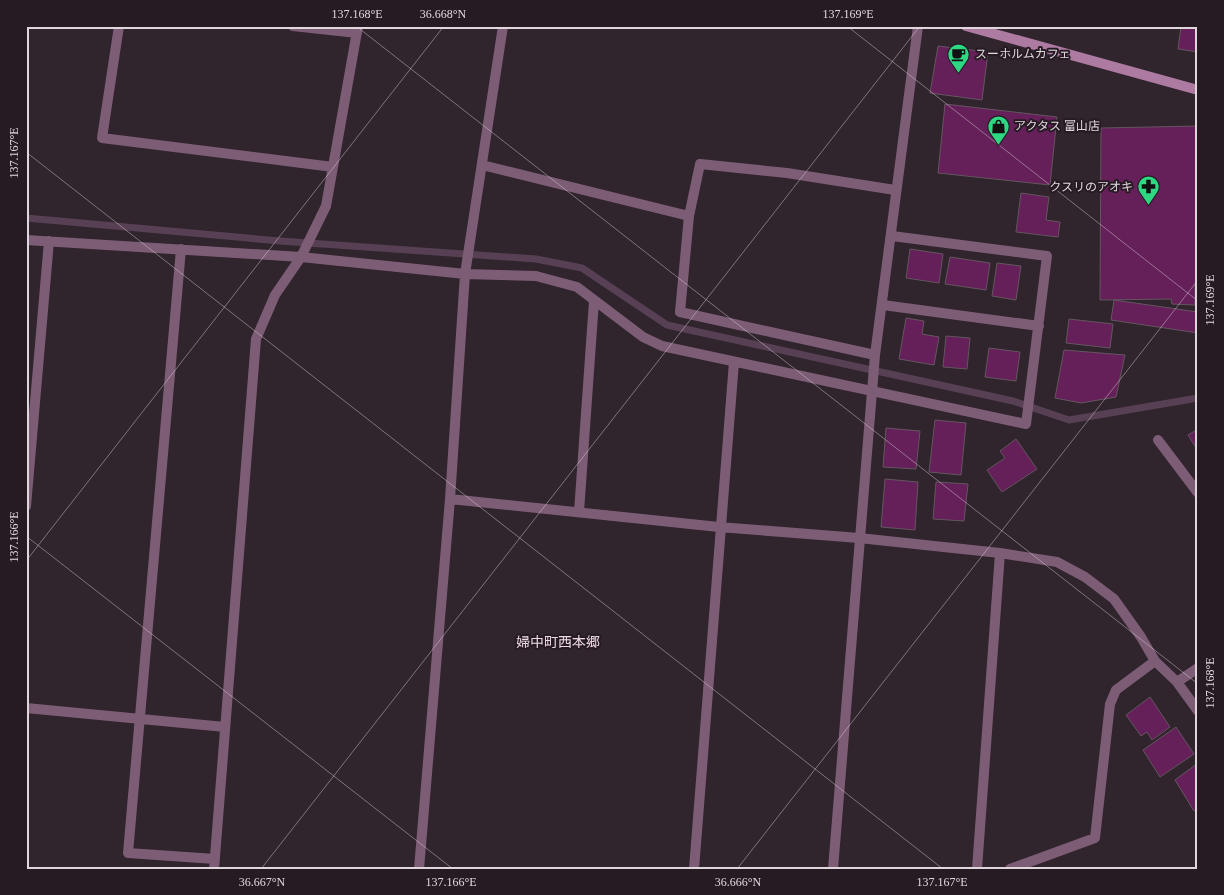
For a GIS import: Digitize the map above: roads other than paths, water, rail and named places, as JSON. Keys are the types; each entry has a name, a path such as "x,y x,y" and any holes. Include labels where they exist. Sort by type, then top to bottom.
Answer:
{"street":[{"path":"119,26 102,138 333,167"},
{"path":"181,249 142,719 128,852 214,864 256,340 275,295 301,257 326,206 357,30 293,26"},
{"path":"419,869 450,500 465,274 503,26"},
{"path":"833,869 875,355 892,236 895,190 918,26"},
{"path":"966,26 1198,90"},
{"path":"875,355 680,312 690,216 700,164 787,173 895,190"},
{"path":"482,165 690,216"},
{"path":"26,240 301,257 465,274 536,276 577,287 643,337 662,346 1026,424 1047,256 892,236"},
{"path":"26,506 49,241"},
{"path":"579,512 594,300"},
{"path":"883,305 1039,326"},
{"path":"694,869 719,527 734,362"},
{"path":"1158,440 1198,493"},
{"path":"450,500 719,527 859,538 1000,553 1057,562 1085,577 1114,599 1141,637 1155,661 1177,682 1198,711"},
{"path":"977,869 1000,553"},
{"path":"1010,869 1095,838 1110,704 1116,690 1155,661"},
{"path":"1177,682 1198,668"},
{"path":"26,708 225,727"}],"waterway":[{"path":"26,218 280,241 536,259 582,268 667,325 1013,401 1069,420 1198,398"}],"place":[{"name":"スーホルムカフェ","path":"959,73"},
{"name":"アクタス 富山店","path":"998,145"},
{"name":"クスリのアオキ","path":"1149,206"}],"district":[{"name":"婦中町西本郷","path":"558,642"}]}
